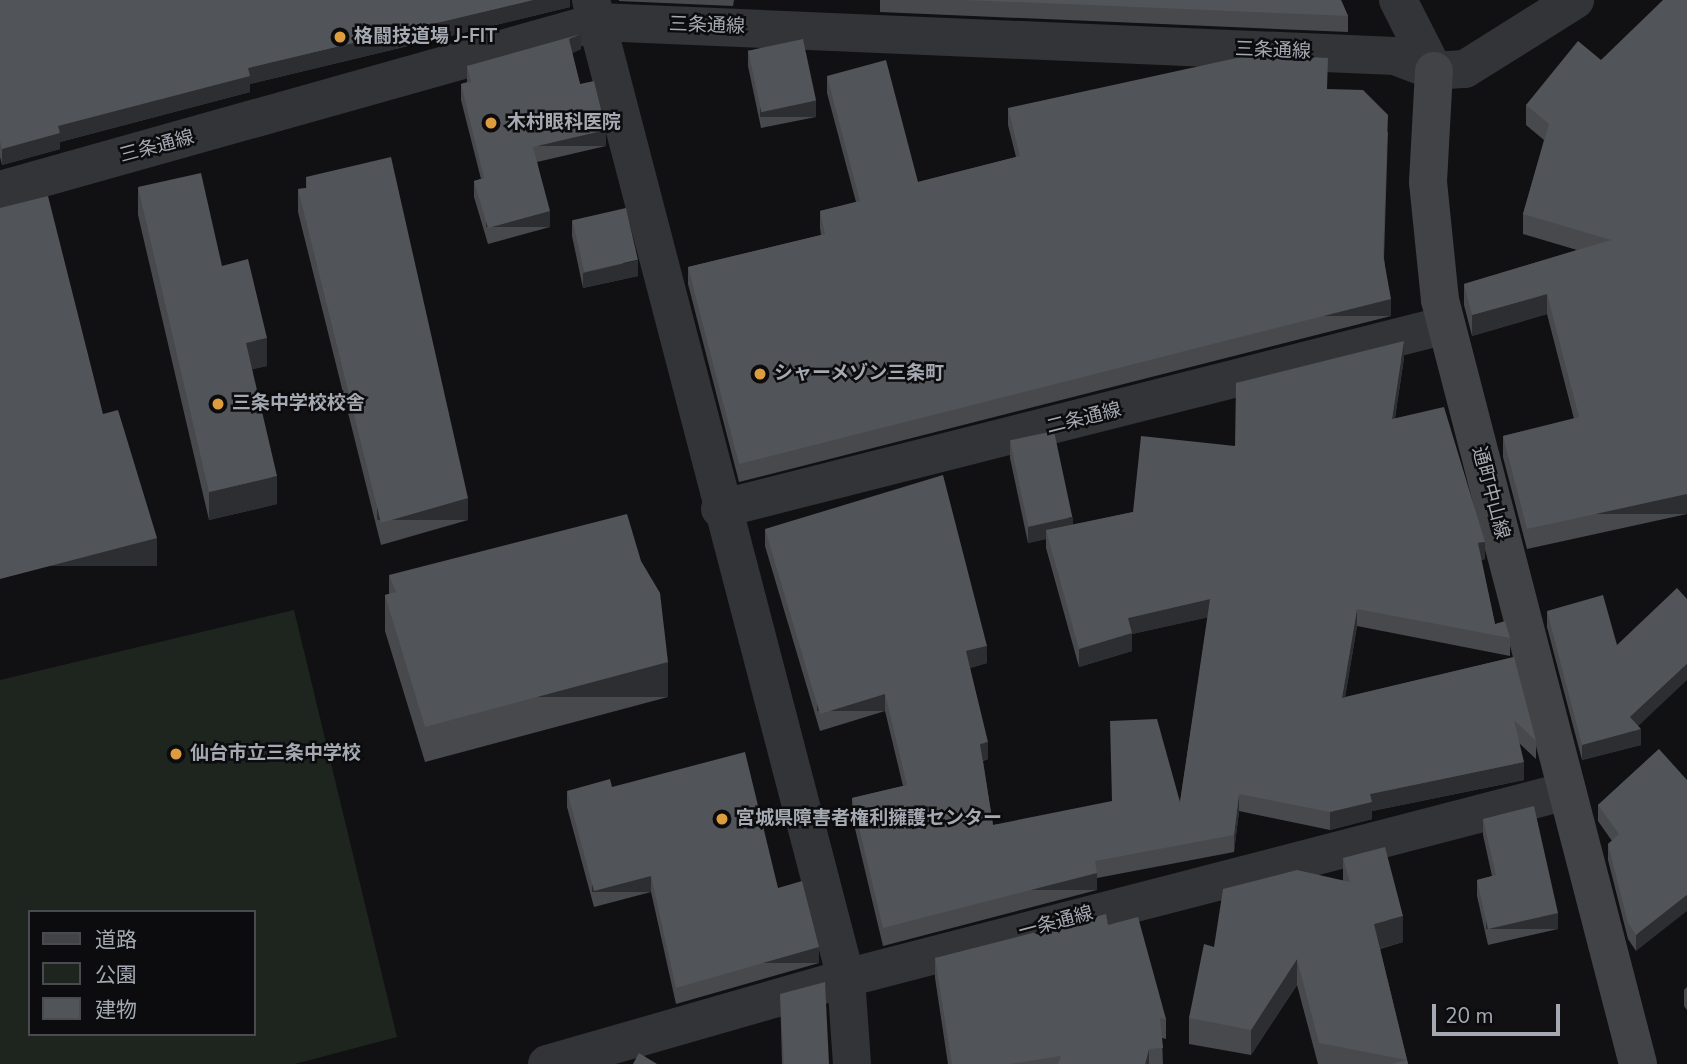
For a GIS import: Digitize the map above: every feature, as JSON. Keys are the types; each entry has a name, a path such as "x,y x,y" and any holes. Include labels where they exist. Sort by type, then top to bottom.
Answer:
{"street":[{"path":"1398,0 1434,71 1465,69 1575,0"},
{"path":"594,11 720,509 846,978 852,1064"},
{"name":"三条通線","path":"0,190 594,11 1395,56 1434,71"},
{"name":"通町中山線","path":"1434,71 1428,182 1446,325 1638,1064"},
{"name":"二条通線","path":"720,509 1446,325"},
{"name":"一条通線","path":"547,1064 846,978 1567,791"}],"green space":[{"path":"294,610 397,1037 295,1064 0,1064 0,680"}],"building":[{"path":"0,0 533,0 248,68 250,76 58,126 60,133 2,149"},
{"path":"966,0 1341,0 1348,16"},
{"path":"1663,0 1687,0 1687,494 1527,529 1503,436 1579,417 1547,294 1472,315 1464,284 1611,240 1523,214 1549,124 1526,105 1578,41 1601,60"},
{"path":"581,34 569,39 580,84 594,81 606,130 533,147 550,211 488,228 474,181 484,178 461,84 471,82 467,66"},
{"path":"803,39 816,101 761,112 748,51"},
{"path":"1255,54 1328,58 1327,89 1363,90 1388,115 1383,255 1391,299 739,464 688,267 825,234 820,211 860,201 827,76 886,60 918,182 1020,156 1008,108"},
{"path":"391,157 468,498 381,523 298,189 307,188 306,177"},
{"path":"201,173 222,266 248,259 267,338 246,343 277,476 209,492 138,187"},
{"path":"48,196 103,414 118,410 157,538 0,579 0,208"},
{"path":"626,208 638,260 584,272 572,220"},
{"path":"1404,341 1392,419 1444,407 1485,542 1478,543 1495,624 1505,621 1510,638 1357,609 1342,698 1514,657 1536,741 1514,720 1524,762 1370,794 1372,802 1330,812 1239,794 1234,835 1095,861 1097,873 883,928 852,798 907,785 885,694 820,714 765,529 943,475 987,646 966,651 988,742 980,744 993,825 1112,801 1110,721 1157,719 1180,802 1210,599 1128,618 1132,633 1079,649 1046,530 1133,512 1141,436 1235,446 1236,383"},
{"path":"1054,431 1072,517 1028,526 1010,440"},
{"path":"627,514 641,561 660,593 668,662 425,727 385,595 396,592 389,575"},
{"path":"1677,588 1687,599 1687,664 1630,717 1641,729 1582,745 1547,611 1603,595 1617,645"},
{"path":"1659,749 1687,780 1687,895 1636,935 1628,923 1608,844 1619,834 1598,805"},
{"path":"745,752 778,888 802,881 819,947 676,988 651,876 594,891 567,791 610,779 612,787"},
{"path":"1534,806 1558,913 1488,929 1477,880 1496,875 1483,819"},
{"path":"1385,847 1403,916 1374,924 1408,1064 1391,1064 1407,1060 1319,1043 1297,959 1251,1030 1189,1018 1204,944 1214,947 1223,889 1297,870 1350,882 1343,858"},
{"path":"1106,914 1108,925 1138,917 1166,1019 1160,1018 1163,1048 1149,1049 1145,1064 1058,1064 1061,1056 1009,1064 952,1064 935,958"},
{"path":"825,982 829,1064 784,1064 780,994"},
{"path":"639,1053 657,1064 633,1064"}],"place":[{"name":"格闘技道場 J-FIT","path":"340,37"},
{"name":"木村眼科医院","path":"491,123"},
{"name":"シャーメゾン三条町","path":"760,374"},
{"name":"三条中学校校舎","path":"218,404"},
{"name":"仙台市立三条中学校","path":"176,754"},
{"name":"宮城県障害者権利擁護センター","path":"722,819"}]}
